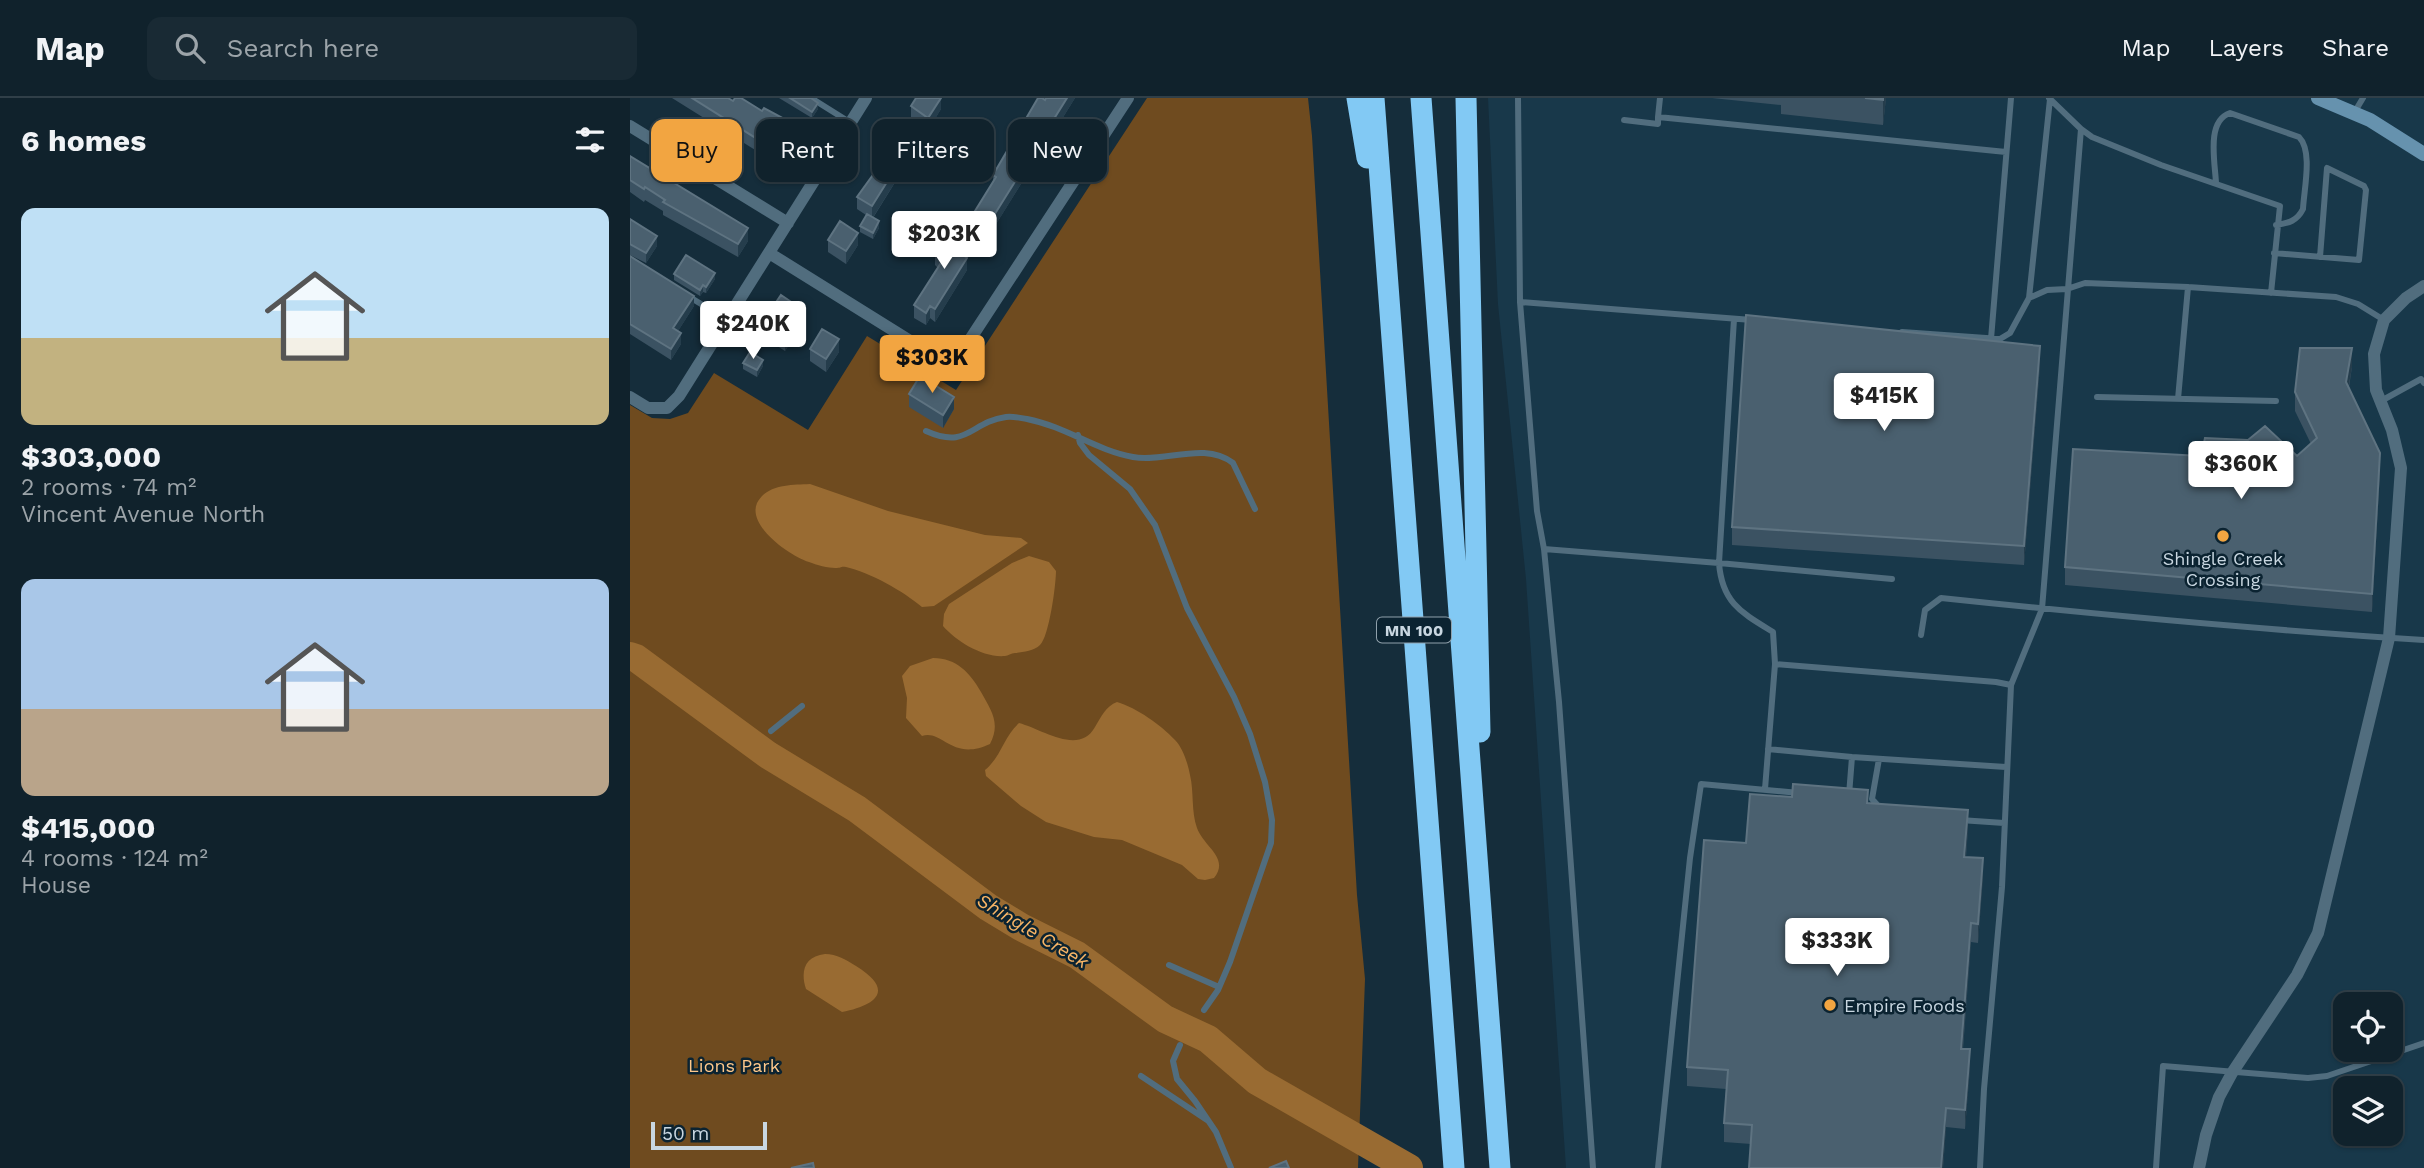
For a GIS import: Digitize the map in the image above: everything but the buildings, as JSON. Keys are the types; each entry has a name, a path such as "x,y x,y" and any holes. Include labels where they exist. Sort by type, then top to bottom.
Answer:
{"highway":[{"path":"1357,98 1389,293"},
{"name":"MN 100","path":"1374,98 1454,1165"},
{"name":"MN 100","path":"1421,98 1500,1168"},
{"path":"1466,98 1480,695 1482,923"}],"street":[{"path":"853,119 866,98"},
{"path":"769,253 952,367 1128,98"},
{"path":"2318,98 2370,120 2424,154"},
{"path":"630,126 788,223"},
{"path":"630,397 648,408 667,408 679,396 814,182"},
{"path":"2199,1168 2219,1097 2297,975 2318,933 2389,638 2401,468 2392,430 2376,390 2374,354 2384,320 2406,298 2424,286"}],"lane":[{"path":"811,98 845,119"},
{"path":"1518,98 1520,302 1537,511 1544,549 1559,702 1593,1168"},
{"path":"1624,120 1658,124 1660,98"},
{"path":"1991,339 2011,98"},
{"path":"2354,113 2363,98"},
{"path":"2050,99 2081,129 2119,149 2280,206 2276,225 2272,293"},
{"path":"1899,331 1991,339 2000,339 2010,334 2029,298 2050,99"},
{"path":"2216,183 2214,135 2222,116 2230,113 2299,137 2307,152 2303,209 2291,223 2276,225"},
{"path":"1658,117 2006,152"},
{"path":"1980,1168 1983,1089 2002,887 2011,685 2042,609 2081,129"},
{"path":"2274,253 2320,257 2360,260 2367,190 2327,168 2320,257"},
{"path":"2029,298 2047,290 2067,289 2085,283 2188,287 2336,297 2358,304 2384,320"},
{"path":"2178,399 2188,287"},
{"path":"682,293 727,320"},
{"path":"1520,302 1762,321"},
{"path":"1734,319 1720,581 1729,599 1740,611 1773,632 1775,664 1765,789"},
{"path":"2381,401 2423,380"},
{"path":"2097,397 2276,401"},
{"path":"926,431 943,439 954,439 1009,416 1059,427 1115,453 1137,457 1202,453 1226,458 1233,463 1255,509"},
{"path":"1078,435 1080,443 1090,456 1130,489 1155,525 1187,608 1234,697 1250,734 1265,782 1272,820 1271,842 1230,962 1219,987 1204,1010"},
{"path":"1544,549 1892,579"},
{"path":"1921,635 1925,610 1941,598 2042,609 2424,640"},
{"path":"1775,664 1982,680 2011,685"},
{"path":"771,731 802,706"},
{"path":"1768,749 1879,760 2006,767"},
{"path":"1837,796 1849,797 1852,757"},
{"path":"1879,760 1872,799 1890,815"},
{"path":"1658,1168 1688,884 1702,784 1813,794"},
{"path":"1952,820 2004,823"},
{"path":"1169,965 1219,987"},
{"path":"2156,1168 2163,1066 2308,1078 2327,1076 2424,1044"},
{"path":"1180,1045 1173,1061 1177,1079 1209,1120 1231,1168"},
{"path":"1141,1076 1173,1100 1209,1120"}],"shaded area":[{"name":"Shingle Creek Crossing","path":"1488,98 2424,98 2424,1168 1566,1168 1526,579 1498,304"},
{"path":"810,484 888,511 985,535 1021,538 1028,543 934,606 922,607 876,578 846,567 822,566 801,559 772,539 758,521 757,503 761,497 780,487"},
{"path":"1029,556 1049,562 1056,571 1049,622 1038,647 997,656 963,643 943,626 944,614 949,604 1012,563"},
{"path":"933,658 956,664 977,685 995,723 990,744 977,749 957,748 936,737 922,736 906,718 907,698 902,676 910,666"},
{"path":"1117,702 1133,708 1156,723 1180,747 1190,775 1197,828 1219,864 1214,878 1198,879 1182,865 1122,840 1094,837 1046,822 1021,806 986,776 985,770 1019,723 1060,738 1080,739 1088,735 1107,709"},
{"path":"825,954 834,955 856,966 875,982 878,989 872,1001 842,1012 806,989 806,966 813,958"}],"green space":[{"name":"Lions Park","path":"1147,98 1308,98 1357,895 1365,979 1358,1168 630,1168 630,405 652,418 670,419 688,413 714,373 808,430 867,336 956,390 1092,182 1107,182 1107,159"}],"waterway":[{"name":"Shingle Creek","path":"630,656 768,755 857,809 988,907 1077,955 1165,1019 1208,1039 1257,1081 1409,1168"}],"place":[{"name":"Shingle Creek Crossing","path":"2223,536"},
{"name":"Empire Foods","path":"1830,1005"}]}
